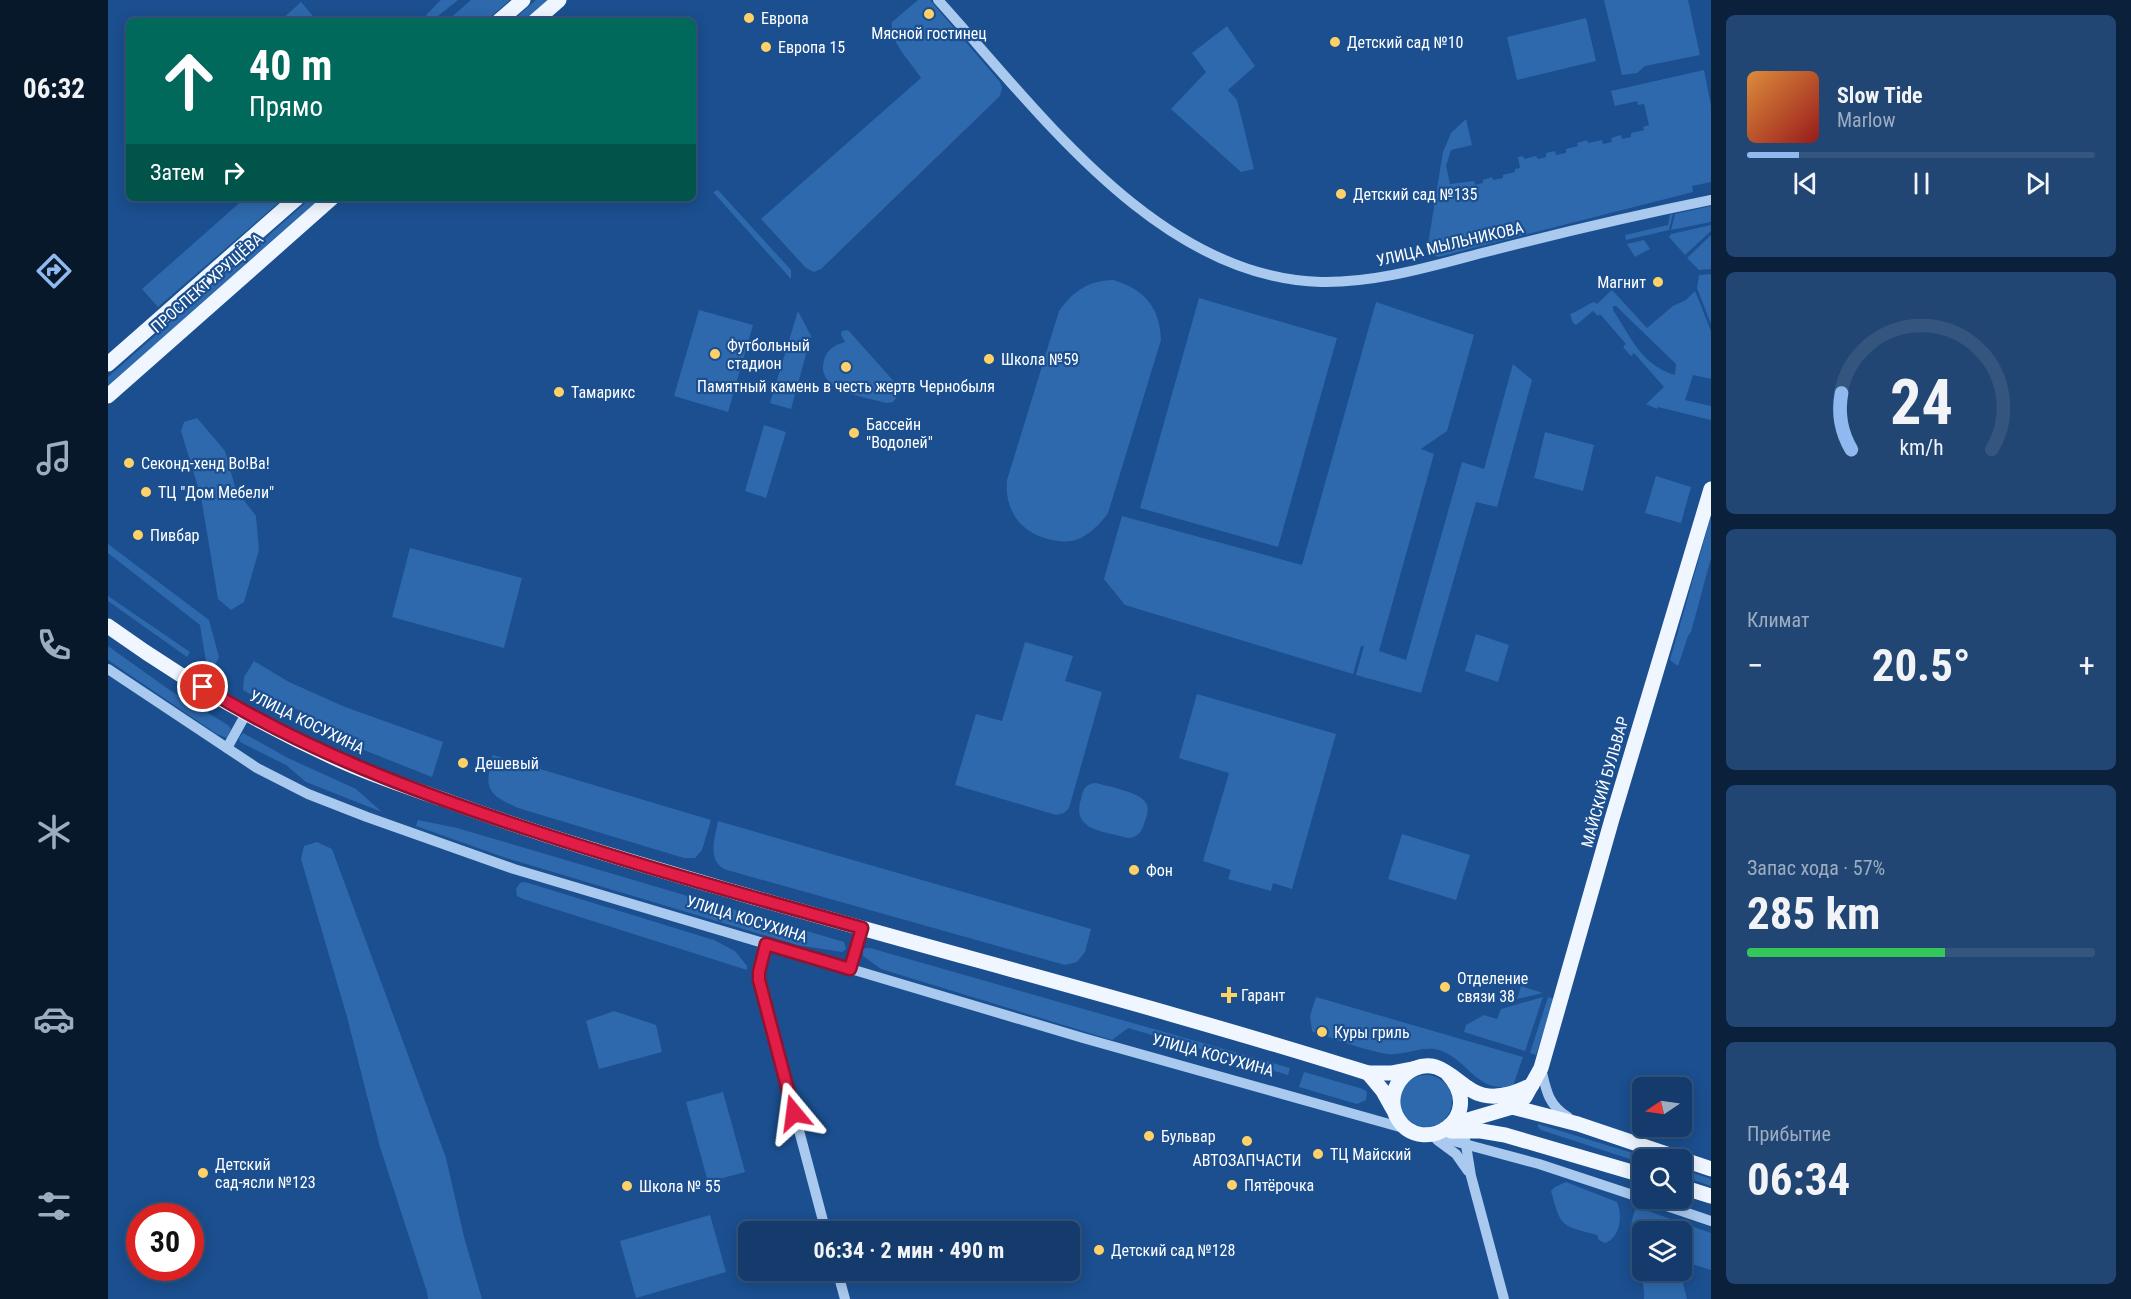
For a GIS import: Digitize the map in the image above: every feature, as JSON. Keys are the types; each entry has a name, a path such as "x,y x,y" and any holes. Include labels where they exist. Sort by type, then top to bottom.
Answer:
{"main road":[{"path":"503,18 523,0"},
{"path":"538,18 559,0"},
{"name":"ПРОСПЕКТ ХРУЩЁВА","path":"108,364 294,201"},
{"name":"ПРОСПЕКТ ХРУЩЁВА","path":"108,396 329,201"},
{"name":"МАЙСКИЙ БУЛЬВАР","path":"1512,1107 1525,1097 1541,1068 1711,489"},
{"name":"УЛИЦА КОСУХИНА","path":"108,626 247,712 343,762 472,810 589,849 1368,1072 1391,1073 1424,1066 1435,1067 1447,1073"},
{"path":"1394,1110 1392,1098 1395,1086 1412,1069"},
{"path":"1368,1072 1383,1091 1399,1121 1443,1132 1481,1131 1504,1135 1632,1172"},
{"path":"1443,1132 1458,1115 1461,1104 1456,1082 1447,1073"},
{"path":"1447,1073 1470,1090 1495,1102 1578,1124 1711,1169"},
{"path":"1484,1095 1499,1096 1516,1093 1532,1085"},
{"path":"1443,1132 1512,1107"},
{"path":"1692,1190 1711,1196"}],"street":[{"name":"УЛИЦА МЫЛЬНИКОВА","path":"938,0 1069,147 1128,200 1200,247 1232,263 1264,275 1323,282 1380,277 1417,270 1603,223 1711,200"},
{"name":"УЛИЦА КОСУХИНА","path":"108,669 257,768 308,794 514,869 1083,1038 1443,1132"},
{"path":"227,748 247,712"},
{"path":"850,969 862,928"},
{"path":"766,944 759,980 823,1221"},
{"path":"1541,1068 1547,1094 1556,1110 1578,1124"},
{"path":"1443,1132 1483,1149 1539,1164 1632,1194"},
{"path":"1443,1132 1437,1140 1456,1154 1471,1176"},
{"path":"1443,1132 1471,1176 1504,1299"},
{"path":"1676,1209 1711,1221"},
{"path":"840,1281 845,1299"}],"shaded area":[{"path":"441,0 458,0 436,18 429,18 426,15"},
{"path":"471,0 510,0 489,18 450,18"},
{"path":"536,0 549,0 528,18 515,18"},
{"path":"918,0 930,0 1000,82 1002,88 1000,96 821,269 814,272 806,268 761,219 921,78 897,44 892,30 892,22"},
{"path":"1604,0 1688,0 1700,55 1645,66 1637,73 1622,75"},
{"path":"301,2 314,18 283,18"},
{"path":"1586,18 1596,61 1517,80 1507,37"},
{"path":"1227,26 1255,66 1228,90 1237,100 1254,169 1241,172 1171,109 1206,72 1192,53"},
{"path":"1704,70 1711,106 1711,182 1692,186 1693,192 1438,257 1427,250 1443,152 1451,133 1466,119 1472,145 1451,150 1446,166 1450,184 1474,181 1475,185 1492,177 1493,180 1503,178 1503,175 1520,168 1518,157 1523,156 1524,159 1536,156 1538,159 1546,157 1546,153 1555,151 1556,155 1566,153 1566,149 1578,146 1577,143 1587,140 1588,143 1602,140 1603,144 1612,142 1611,138 1621,135 1622,139 1631,137 1631,133 1644,130 1643,127 1649,125 1644,104 1638,105 1637,101 1615,106 1611,91"},
{"path":"718,190 791,270 791,279 713,192"},
{"path":"242,201 281,201 158,307 142,289"},
{"path":"308,201 320,201 108,387 108,377"},
{"path":"1711,206 1711,222 1671,230 1675,214"},
{"path":"1673,214 1669,230 1626,240 1625,235 1668,225 1670,215"},
{"path":"1711,225 1711,231 1685,255 1669,237 1671,234"},
{"path":"1711,235 1711,269 1699,270 1687,258"},
{"path":"1644,240 1650,249 1635,257 1627,244"},
{"path":"1711,274 1711,324 1697,288 1699,275"},
{"path":"1113,280 1142,294 1148,301 1157,318 1161,340 1108,513 1096,527 1077,540 1052,540 1029,531 1016,518 1008,500 1007,480 1059,311 1082,288 1096,282"},
{"path":"1612,290 1647,328 1695,291 1711,331 1711,379 1693,375 1685,400 1711,406 1711,420 1658,407 1657,409 1646,404 1664,387 1634,353 1631,356 1623,347 1626,344 1600,314 1598,316 1593,311 1576,325 1573,323 1570,314 1594,302 1597,304","holes":["1613,306 1616,306 1676,364 1675,375 1654,364 1638,349 1613,310"]},
{"path":"1199,298 1337,338 1278,547 1140,508"},
{"path":"1376,302 1474,335 1447,431 1421,449 1434,454 1379,651 1406,660 1462,462 1484,469 1513,364 1532,380 1497,507 1476,502 1421,693 1356,675 1364,646 1361,646 1353,674 1125,605 1104,579 1122,516 1302,565"},
{"name":"Футбольный стадион","path":"699,310 753,325 728,412 674,396"},
{"path":"798,311 811,336 791,409 770,403"},
{"path":"848,330 899,387 900,393 893,402 887,403 855,395 834,386 827,379 823,371 825,356 832,348 845,342 841,335 842,331"},
{"path":"197,418 225,451 236,490 256,516 259,550 244,602 231,610 218,599 201,497 181,431 184,422"},
{"path":"764,425 786,432 766,498 745,491"},
{"path":"1545,432 1594,445 1583,491 1534,478"},
{"path":"1656,476 1691,487 1681,523 1645,513"},
{"path":"1711,516 1711,558 1691,632 1678,666 1670,660"},
{"path":"108,544 209,620 219,657 212,671 207,668 200,625 108,553"},
{"path":"410,548 522,578 504,648 392,617"},
{"path":"108,596 190,652 187,657 108,601"},
{"path":"1476,634 1509,645 1498,682 1465,671"},
{"path":"1025,642 1073,656 1065,681 1102,692 1069,808 1064,813 1056,815 955,785 976,714 1002,721"},
{"path":"108,646 171,691 228,725 231,729 227,738 217,734 108,660"},
{"path":"254,661 289,682 345,707 443,742 432,777 346,743 322,723 287,704 252,695 243,690 244,677"},
{"path":"1197,694 1336,734 1292,889 1273,883 1271,891 1228,879 1231,870 1203,861 1229,773 1179,758"},
{"path":"243,733 288,758 356,789 382,812 306,782 286,765 240,742 239,738"},
{"path":"493,755 711,820 702,850 695,858 684,858 518,808 499,798 490,789 489,775"},
{"path":"1096,783 1133,793 1144,800 1147,812 1139,834 1128,838 1100,831 1085,824 1079,810 1082,795 1087,786"},
{"path":"418,820 457,828 844,942 846,949 842,952 797,945 506,858 416,826"},
{"path":"718,821 1091,929 1085,952 1077,962 1065,965 727,870 720,866 714,855"},
{"path":"1402,834 1470,855 1456,900 1388,879"},
{"path":"317,842 332,849 446,1158 464,1237 482,1299 428,1299 380,1147 347,1017 301,859 304,846"},
{"path":"525,882 714,940 735,951 747,966 747,970 523,899 517,896 516,889 520,883"},
{"path":"863,949 1290,1068 1288,1075 1128,1028 1112,1040 881,969 863,956"},
{"path":"1521,986 1543,993 1517,999"},
{"path":"1316,997 1523,1057 1513,1086 1490,1085 1474,1076 1452,1056 1435,1049 1387,1054 1316,1033 1312,1031 1310,1016"},
{"path":"1543,997 1525,1051 1464,1032 1466,1025 1484,1015 1497,1019 1501,1009"},
{"path":"1548,997 1554,999 1536,1055 1530,1053"},
{"path":"614,1011 656,1025 662,1052 599,1069 586,1021"},
{"path":"1304,1072 1363,1089 1367,1092 1366,1100 1357,1104 1299,1087"},
{"path":"1426,1075 1436,1077 1444,1083 1450,1091 1452,1101 1450,1111 1444,1119 1436,1125 1426,1127 1416,1125 1408,1119 1402,1111 1400,1101 1402,1091 1408,1083 1416,1077"},
{"path":"723,1092 745,1172 708,1182 686,1102"},
{"path":"1538,1124 1632,1153 1632,1160 1541,1130"},
{"path":"1692,1172 1711,1179 1711,1186 1692,1179"},
{"path":"1566,1182 1617,1202 1620,1214 1619,1226 1610,1240 1605,1243 1599,1240 1597,1235 1569,1226 1560,1219 1551,1191"},
{"path":"1636,1209 1642,1209 1676,1221 1632,1221 1632,1242 1631,1231 1632,1220"},
{"path":"710,1215 726,1272 636,1298 620,1241"},
{"path":"1692,1226 1711,1233 1711,1270 1692,1264"},
{"path":"1642,1281 1682,1281 1687,1299 1644,1299"}],"place":[{"name":"Мясной гостинец","path":"929,14"},
{"name":"Европа","path":"749,18"},
{"name":"Детский сад №10","path":"1335,42"},
{"name":"Европа 15","path":"766,47"},
{"name":"Детский сад №135","path":"1341,194"},
{"name":"Магнит","path":"1658,282"},
{"name":"Футбольный стадион","path":"715,354"},
{"name":"Школа №59","path":"989,359"},
{"name":"Памятный камень в честь жертв Чернобыля","path":"846,367"},
{"name":"Тамарикс","path":"559,392"},
{"name":"Бассейн \"Водолей\"","path":"854,433"},
{"name":"Секонд-хенд Во!Ва!","path":"129,463"},
{"name":"ТЦ \"Дом Мебели\"","path":"146,492"},
{"name":"Пивбар","path":"138,535"},
{"name":"Дешевый","path":"463,763"},
{"name":"Фон","path":"1134,870"},
{"name":"Отделение связи 38","path":"1445,987"},
{"name":"Гарант","path":"1229,995"},
{"name":"Куры гриль","path":"1322,1032"},
{"name":"Бульвар","path":"1149,1136"},
{"name":"АВТОЗАПЧАСТИ","path":"1247,1141"},
{"name":"ТЦ Майский","path":"1318,1154"},
{"name":"Детский сад-ясли №123","path":"203,1173"},
{"name":"Пятёрочка","path":"1232,1185"},
{"name":"Школа № 55","path":"627,1186"},
{"name":"Детский сад №128","path":"1099,1250"}],"route":[{"path":"203,687 343,762 455,804 589,849 862,928 850,969 766,944 759,980 794,1113"}]}
